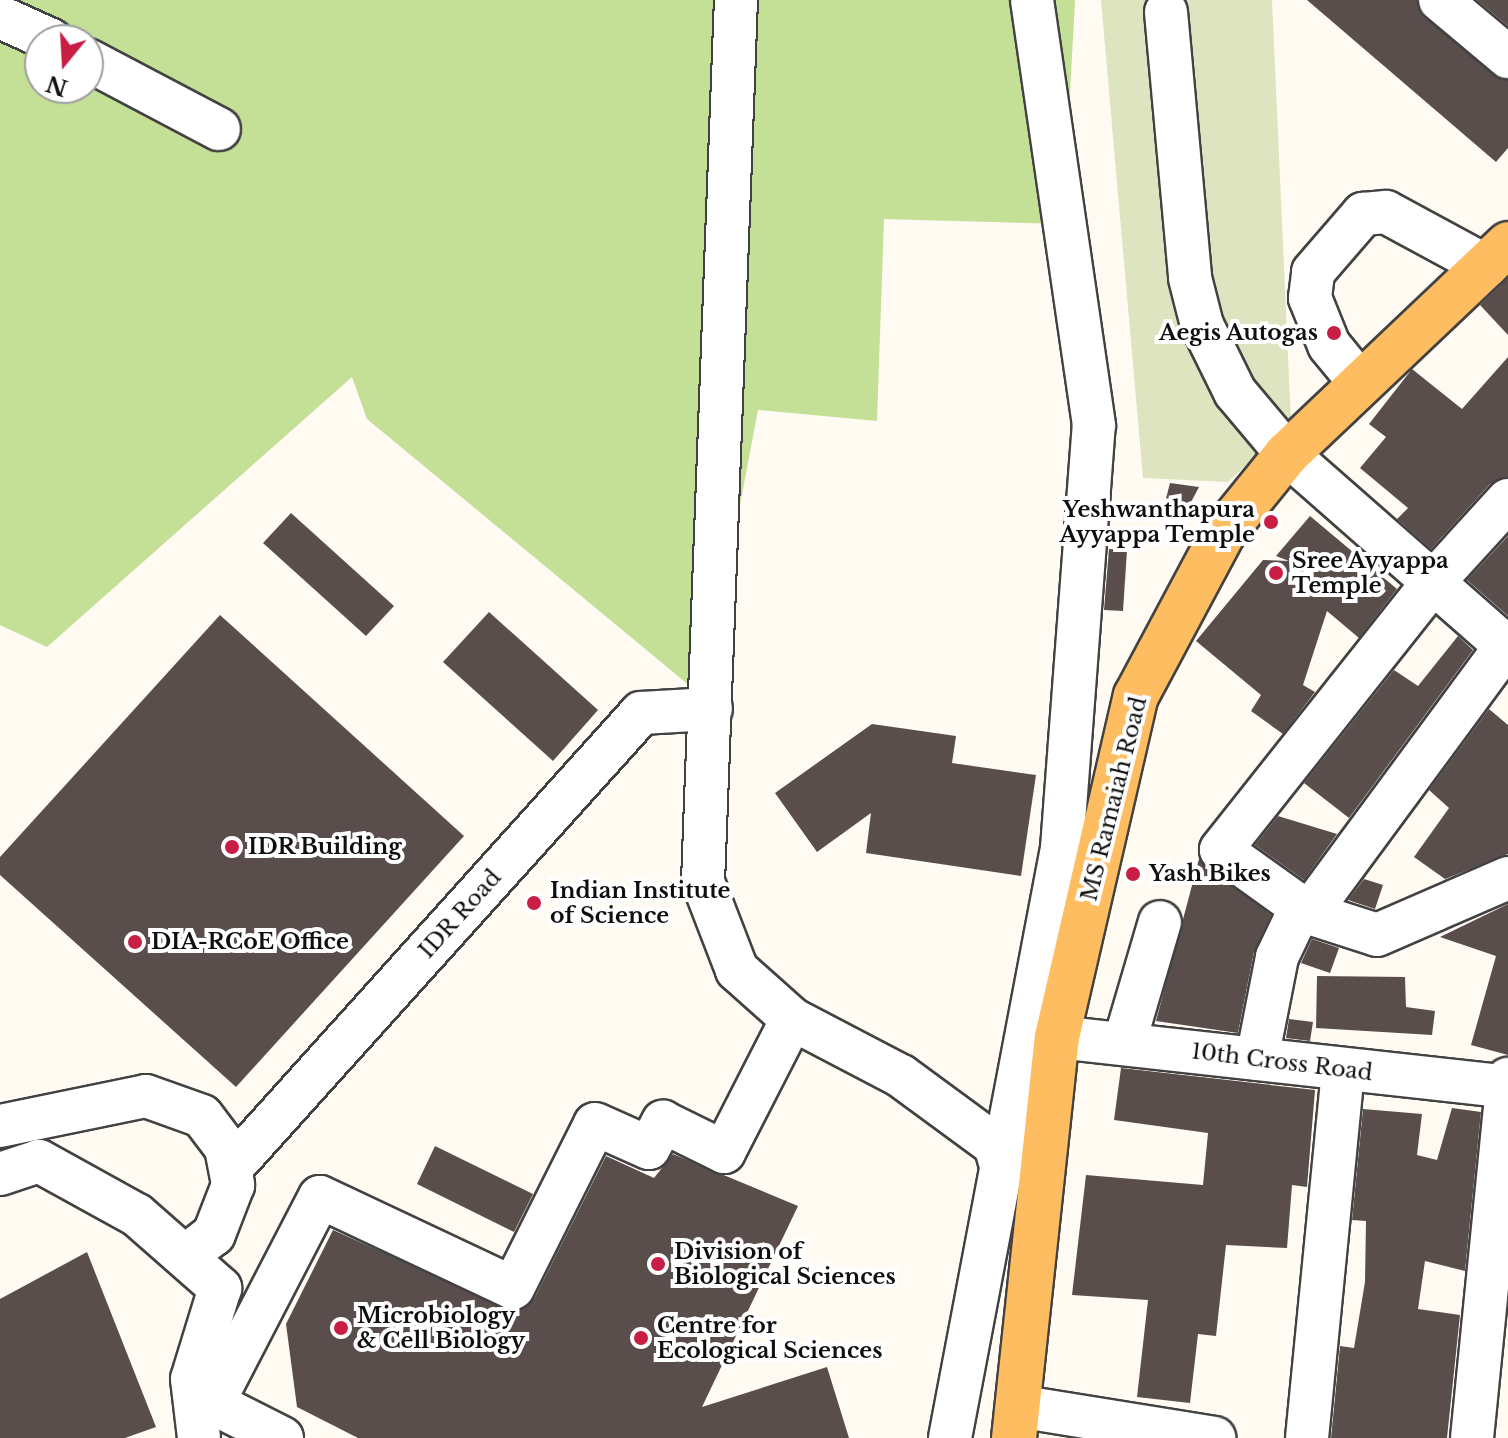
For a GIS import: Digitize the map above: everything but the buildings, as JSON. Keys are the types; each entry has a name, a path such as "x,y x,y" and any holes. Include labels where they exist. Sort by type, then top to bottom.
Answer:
{"main road":[{"name":"MS Ramaiah Road","path":"1016,1422 1057,1037 1136,696 1223,533 1287,454 1501,253"}],"street":[{"path":"736,0 703,882 737,970 792,1019 901,1076 995,1145 1000,1162"},
{"path":"950,1438 1062,848 1094,425 1032,0"},
{"path":"1440,0 1508,57"},
{"path":"1166,12 1190,278 1202,325 1235,392 1287,454 1507,646 1305,910 1277,957 1257,1059"},
{"path":"0,17 24,28"},
{"path":"104,68 219,129"},
{"path":"1361,384 1329,345 1310,298 1313,272 1363,214 1386,212 1501,253"},
{"path":"1508,500 1434,581 1221,850 1305,910 1377,935 1508,878"},
{"name":"IDR Road","path":"232,1167 641,713 711,709"},
{"path":"1124,1044 1160,922"},
{"path":"282,1438 213,1403 320,1197 513,1288 595,1124 649,1148 663,1122 724,1152 792,1019"},
{"name":"10th Cross Road","path":"1057,1037 1343,1070 1507,1084"},
{"path":"1307,1438 1343,1070"},
{"path":"1472,1438 1507,1084"},
{"path":"0,1126 166,1098 216,1130 232,1167 223,1219 186,1256"},
{"path":"0,1174 39,1161 137,1215 220,1288 192,1379 199,1438"},
{"path":"1016,1422 1214,1438"}],"green space":[{"path":"0,0 1075,0 1063,224 884,219 877,421 758,410 714,642 690,686 367,419 352,377 47,647 0,625"},
{"path":"1101,0 1272,0 1291,423 1228,482 1143,478"}],"place":[{"name":"Aegis Autogas","path":"1334,333"},
{"name":"Yeshwanthapura Ayyappa Temple","path":"1271,522"},
{"name":"Sree Ayyappa Temple","path":"1276,573"},
{"name":"IDR Building","path":"232,847"},
{"name":"Yash Bikes","path":"1133,874"},
{"name":"Indian Institute of Science","path":"534,903"},
{"name":"DIA-RCoE Office","path":"135,942"},
{"name":"Division of Biological Sciences","path":"658,1264"},
{"name":"Microbiology & Cell Biology","path":"341,1328"},
{"name":"Centre for Ecological Sciences","path":"641,1338"}]}
